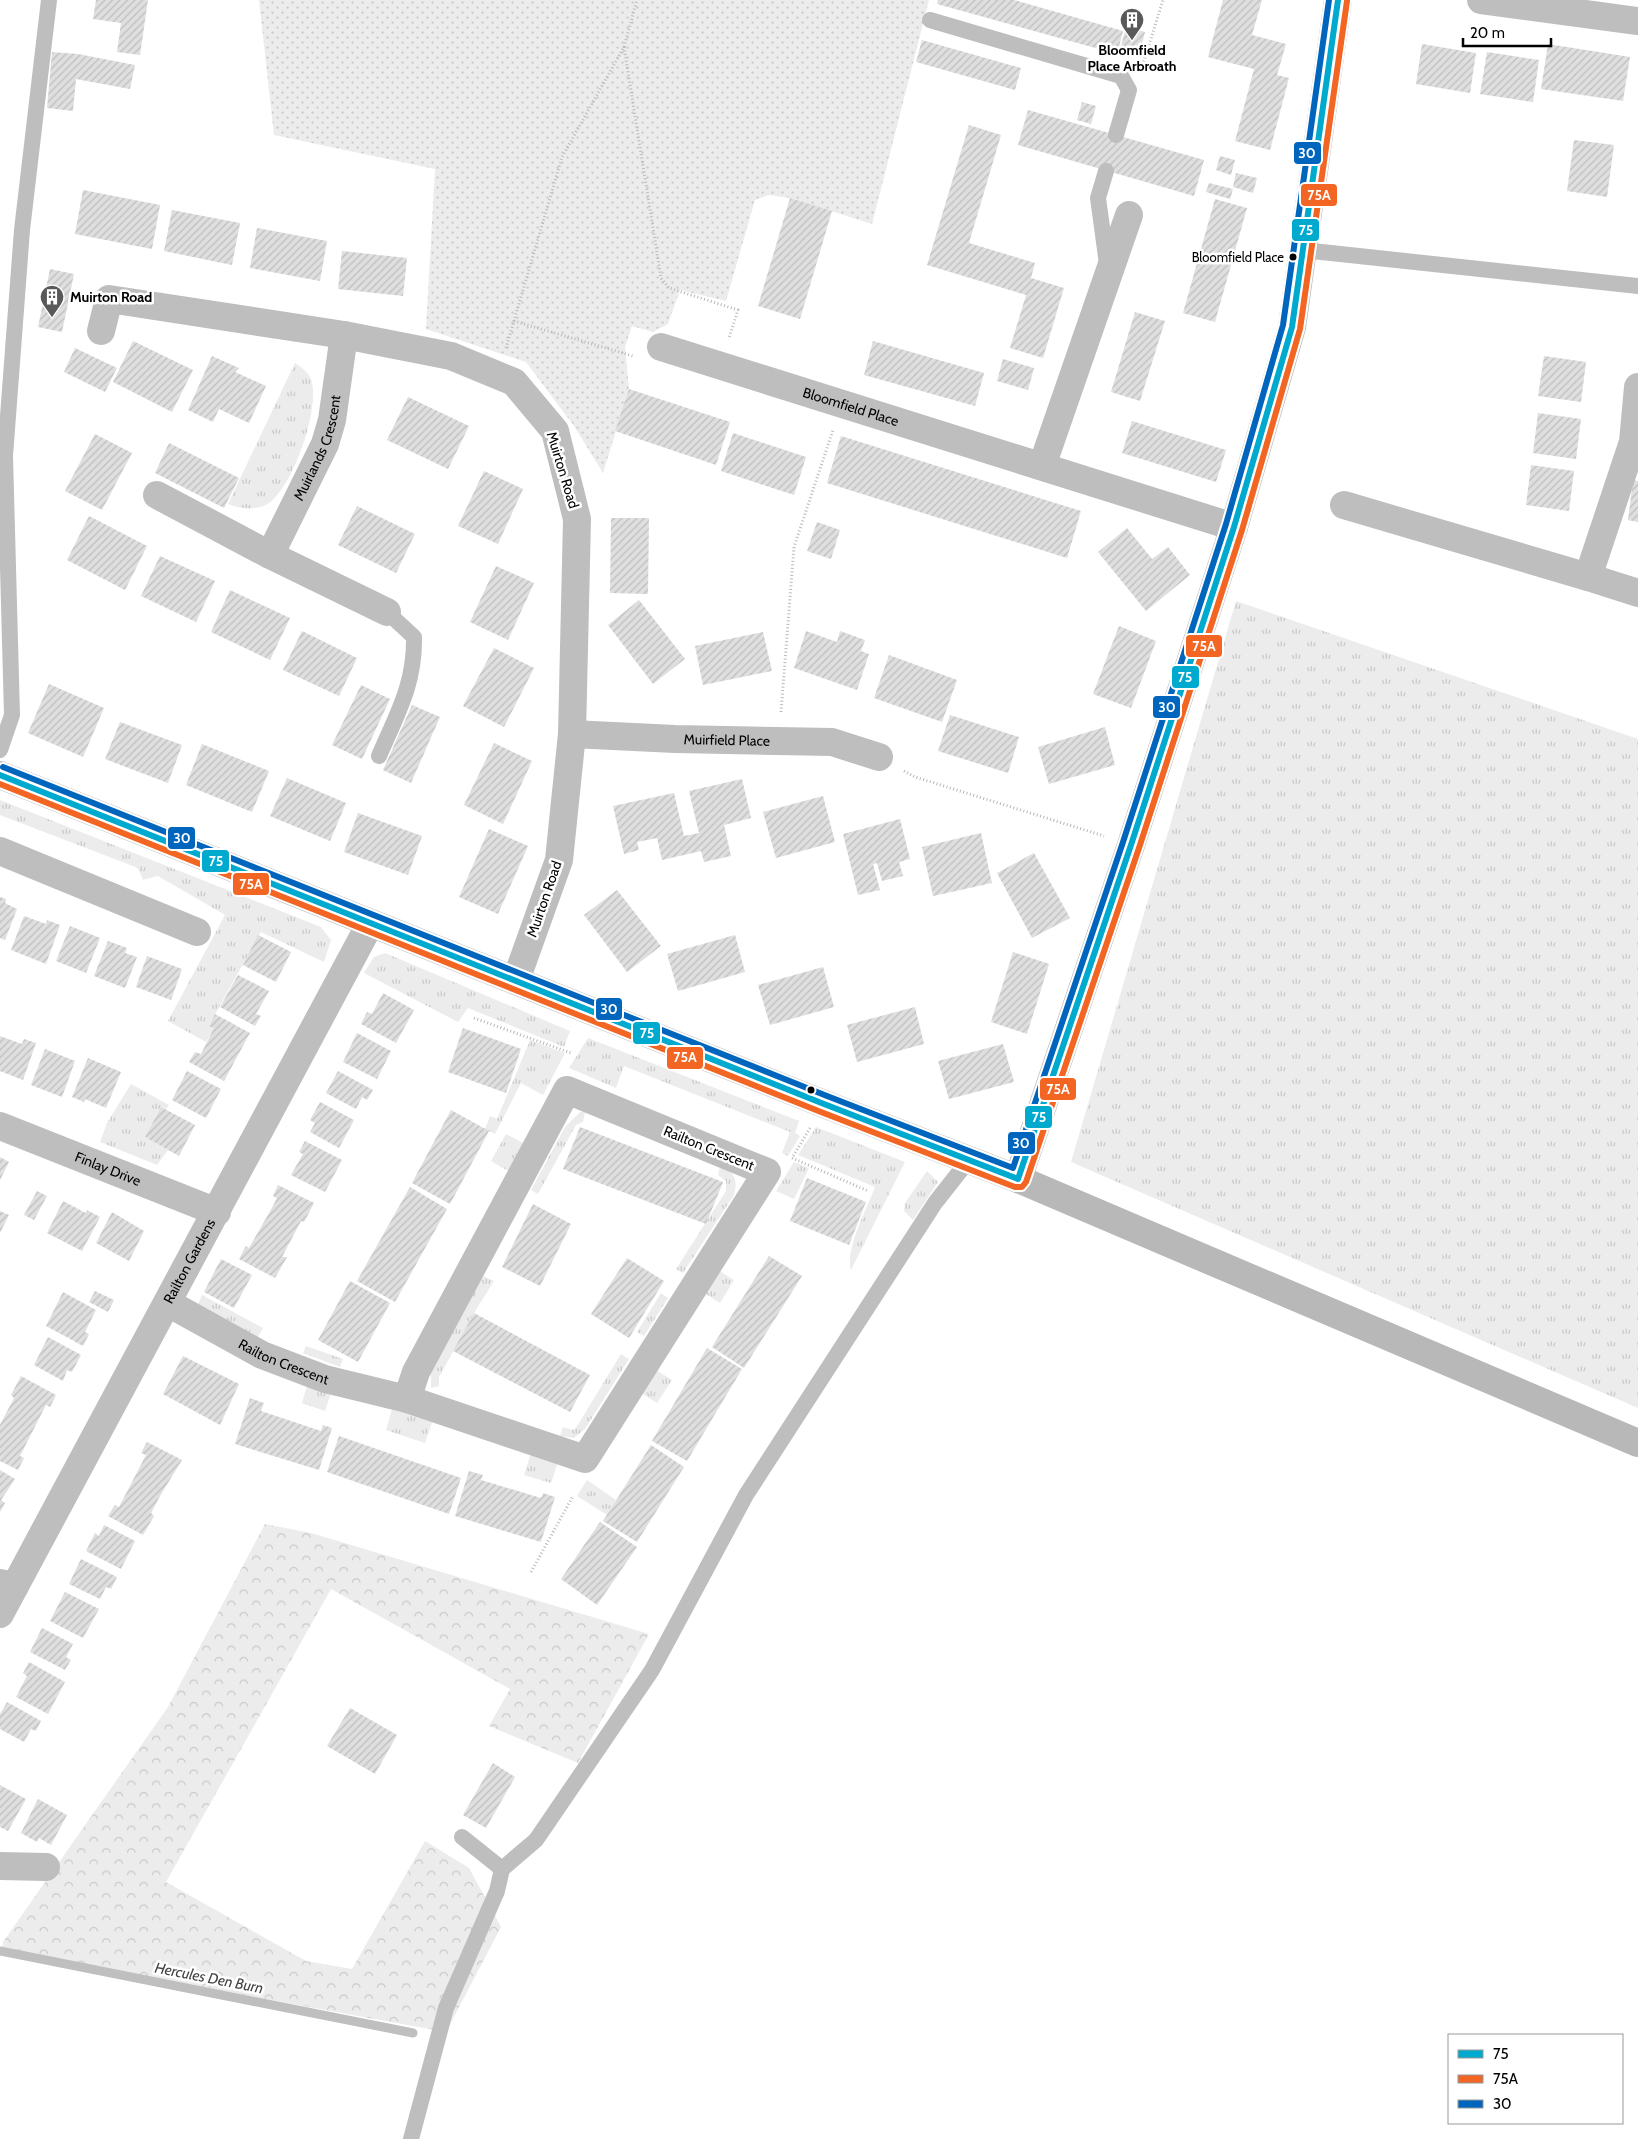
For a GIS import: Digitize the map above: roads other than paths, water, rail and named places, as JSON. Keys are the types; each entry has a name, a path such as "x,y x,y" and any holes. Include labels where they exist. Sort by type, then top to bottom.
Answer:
{"main road":[{"path":"1338,0 1292,327 1234,527 1131,845 1018,1178 1638,1443"}],"street":[{"path":"1481,0 1638,21"},
{"path":"1042,466 1129,215"},
{"name":"Muirton Road","path":"101,331 109,299 344,335 451,356 514,382 554,431 577,519 572,734 559,860 516,980"},
{"name":"Muirlands Crescent","path":"270,555 325,444 332,420 344,335"},
{"name":"Bloomfield Place","path":"661,347 1234,527"},
{"path":"1588,577 1632,442 1638,387"},
{"path":"157,495 270,555 387,612"},
{"path":"1344,505 1638,593"},
{"name":"Muirfield Place","path":"572,734 832,742 880,757"},
{"path":"0,775 370,924 1018,1178"},
{"path":"0,850 197,932"},
{"name":"Railton Gardens","path":"0,1614 7,1585 168,1303 370,924"},
{"name":"Railton Crescent","path":"168,1303 262,1355 325,1378 406,1399 585,1459 767,1172 567,1090 416,1372 406,1399"},
{"name":"Finlay Drive","path":"0,1126 217,1212"},
{"path":"0,1866 46,1866"}],"lane":[{"path":"0,750 12,715 5,456 22,230 49,0"},
{"path":"930,20 1121,76 1129,90 1116,135"},
{"path":"1106,170 1098,198 1108,272"},
{"path":"1303,250 1638,286"},
{"path":"379,756 409,688 415,662 414,637 387,612"},
{"path":"411,2139 446,2008 497,1891 502,1869 536,1840 652,1670 746,1495 935,1204 968,1160"},
{"path":"462,1836 502,1869"}],"waterway":[{"name":"Hercules Den Burn","path":"0,1951 413,2033"}],"place":[{"name":"Bloomfield Place Arbroath","path":"1132,41"},
{"name":"Bloomfield Place","path":"1293,257"},
{"name":"Muirton Road","path":"52,318"}]}
